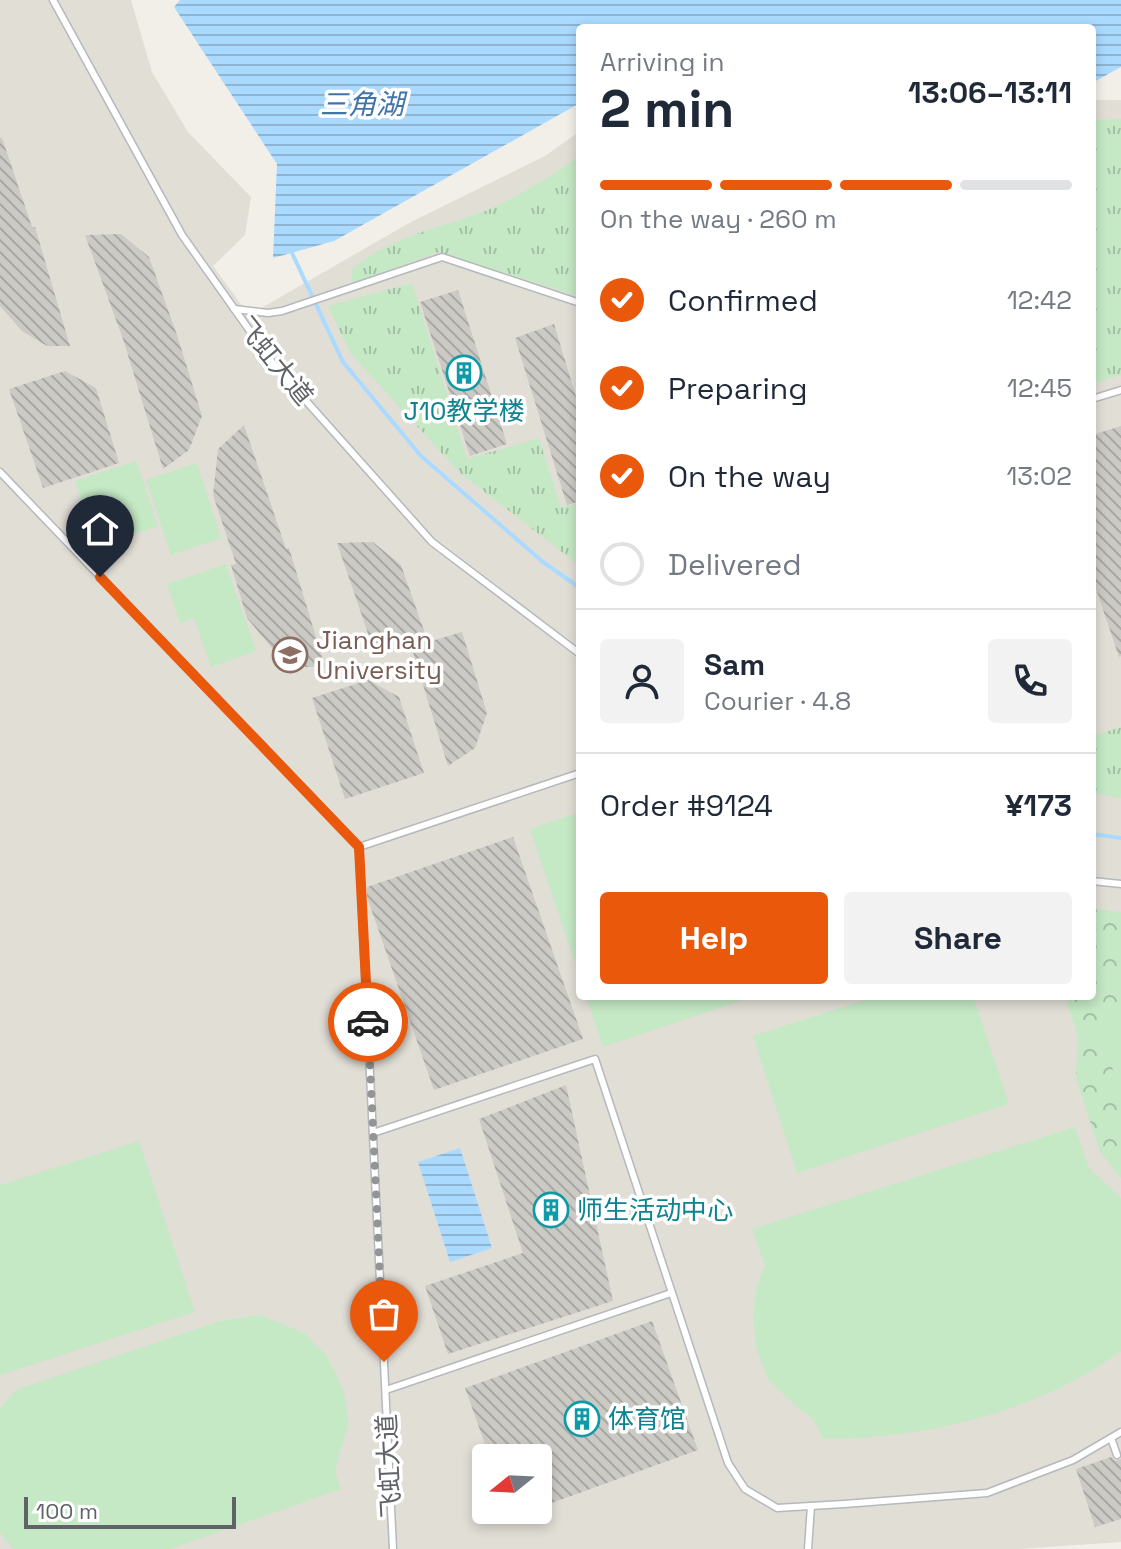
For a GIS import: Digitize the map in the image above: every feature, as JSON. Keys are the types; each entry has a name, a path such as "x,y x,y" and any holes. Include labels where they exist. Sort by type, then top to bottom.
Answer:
{"lane":[{"name":"飞虹大道","path":"53,0 182,235 274,365 432,542 576,651"},
{"path":"234,309 268,313 282,311 442,257 576,302"},
{"path":"1096,398 1121,390"},
{"path":"0,472 359,847 576,774"},
{"name":"飞虹大道","path":"359,847 393,1549"},
{"path":"1096,881 1121,884"},
{"path":"373,1133 595,1059 728,1463 745,1489 777,1508 987,1493 1073,1460 1121,1432"},
{"path":"386,1390 671,1293"},
{"path":"1111,1438 1117,1455"},
{"path":"808,1549 811,1506"}],"shaded area":[{"name":"Jianghan University","path":"0,0 131,0 152,72 188,132 251,197 245,235 213,266 249,315 411,222 545,156 576,134 576,1000 1096,1000 1096,100 1121,100 1121,1542 1019,1549 0,1549"}],"green space":[{"path":"1121,119 1121,375 1096,383 1096,120"},
{"path":"576,158 576,296 439,252 352,283 352,270 380,250 502,204"},
{"path":"412,283 467,459 539,438 561,508 576,504 576,563 459,472 351,354 328,306"},
{"path":"136,461 158,526 97,546 75,481"},
{"path":"197,463 221,538 171,555 146,480"},
{"path":"226,564 256,651 211,667 194,618 180,623 167,584"},
{"path":"1121,727 1121,798 1096,794 1096,735"},
{"path":"576,813 576,965 530,829"},
{"path":"1096,909 1121,912 1121,1178 1100,1152 1076,1078 1078,1037 1066,1000 1096,1000"},
{"path":"587,1000 743,1000 603,1047"},
{"path":"865,1000 974,1000 1009,1104 797,1173 753,1036"},
{"path":"1121,1021 1121,1088 1097,1032"},
{"path":"1075,1127 1089,1168 1121,1198 1121,1351 1053,1391 979,1418 901,1434 823,1439 814,1420 768,1379 756,1348 753,1317 756,1289 765,1265 752,1229"},
{"path":"139,1141 195,1312 0,1375 0,1185"},
{"path":"260,1315 304,1333 325,1354 336,1373 345,1396 348,1424 335,1471 341,1489 170,1549 14,1549 0,1533 0,1408 16,1390 220,1321"}],"water":[{"name":"三角湖","path":"180,0 1121,0 1121,67 1096,81 1096,24 576,24 576,105 334,241 273,258 277,164 174,7"},
{"path":"460,1148 492,1248 450,1262 418,1162"}],"building":[{"path":"0,138 32,227 35,227 70,346 47,346 22,331 0,306"},
{"path":"121,234 149,257 202,416 189,450 163,469 123,339 85,235"},
{"name":"J10教学楼","path":"458,290 507,444 470,456 420,302"},
{"path":"554,324 576,397 576,502 567,505 515,338"},
{"path":"65,371 96,388 119,463 43,488 9,389"},
{"path":"244,425 286,549 289,548 325,667 302,667 276,653 247,618 231,565 236,564 213,495 218,449"},
{"path":"1121,426 1119,657 1096,589 1096,434"},
{"path":"373,542 401,565 428,642 462,632 487,713 475,748 448,766 408,636 373,648 337,543"},
{"path":"368,680 399,697 424,773 345,799 312,698"},
{"path":"513,837 583,1039 434,1090 367,897 367,887"},
{"name":"师生活动中心","path":"566,1085 613,1301 448,1354 425,1286 523,1253 479,1119"},
{"name":"体育馆","path":"652,1321 698,1450 552,1503 552,1444 485,1444 465,1388"},
{"path":"1111,1457 1115,1461 1121,1459 1121,1519 1095,1527 1076,1469"}],"waterway":[{"path":"292,253 343,362 421,456 543,562 576,585"},
{"path":"1096,835 1121,838"}],"way so far":[{"path":"368,1022 384,1362"}],"place":[{"name":"J10教学楼","path":"464,373"},
{"name":"Jianghan University","path":"290,655"},
{"name":"师生活动中心","path":"551,1210"},
{"name":"体育馆","path":"582,1419"}],"route":[{"path":"100,577 359,847 368,1022"}]}
